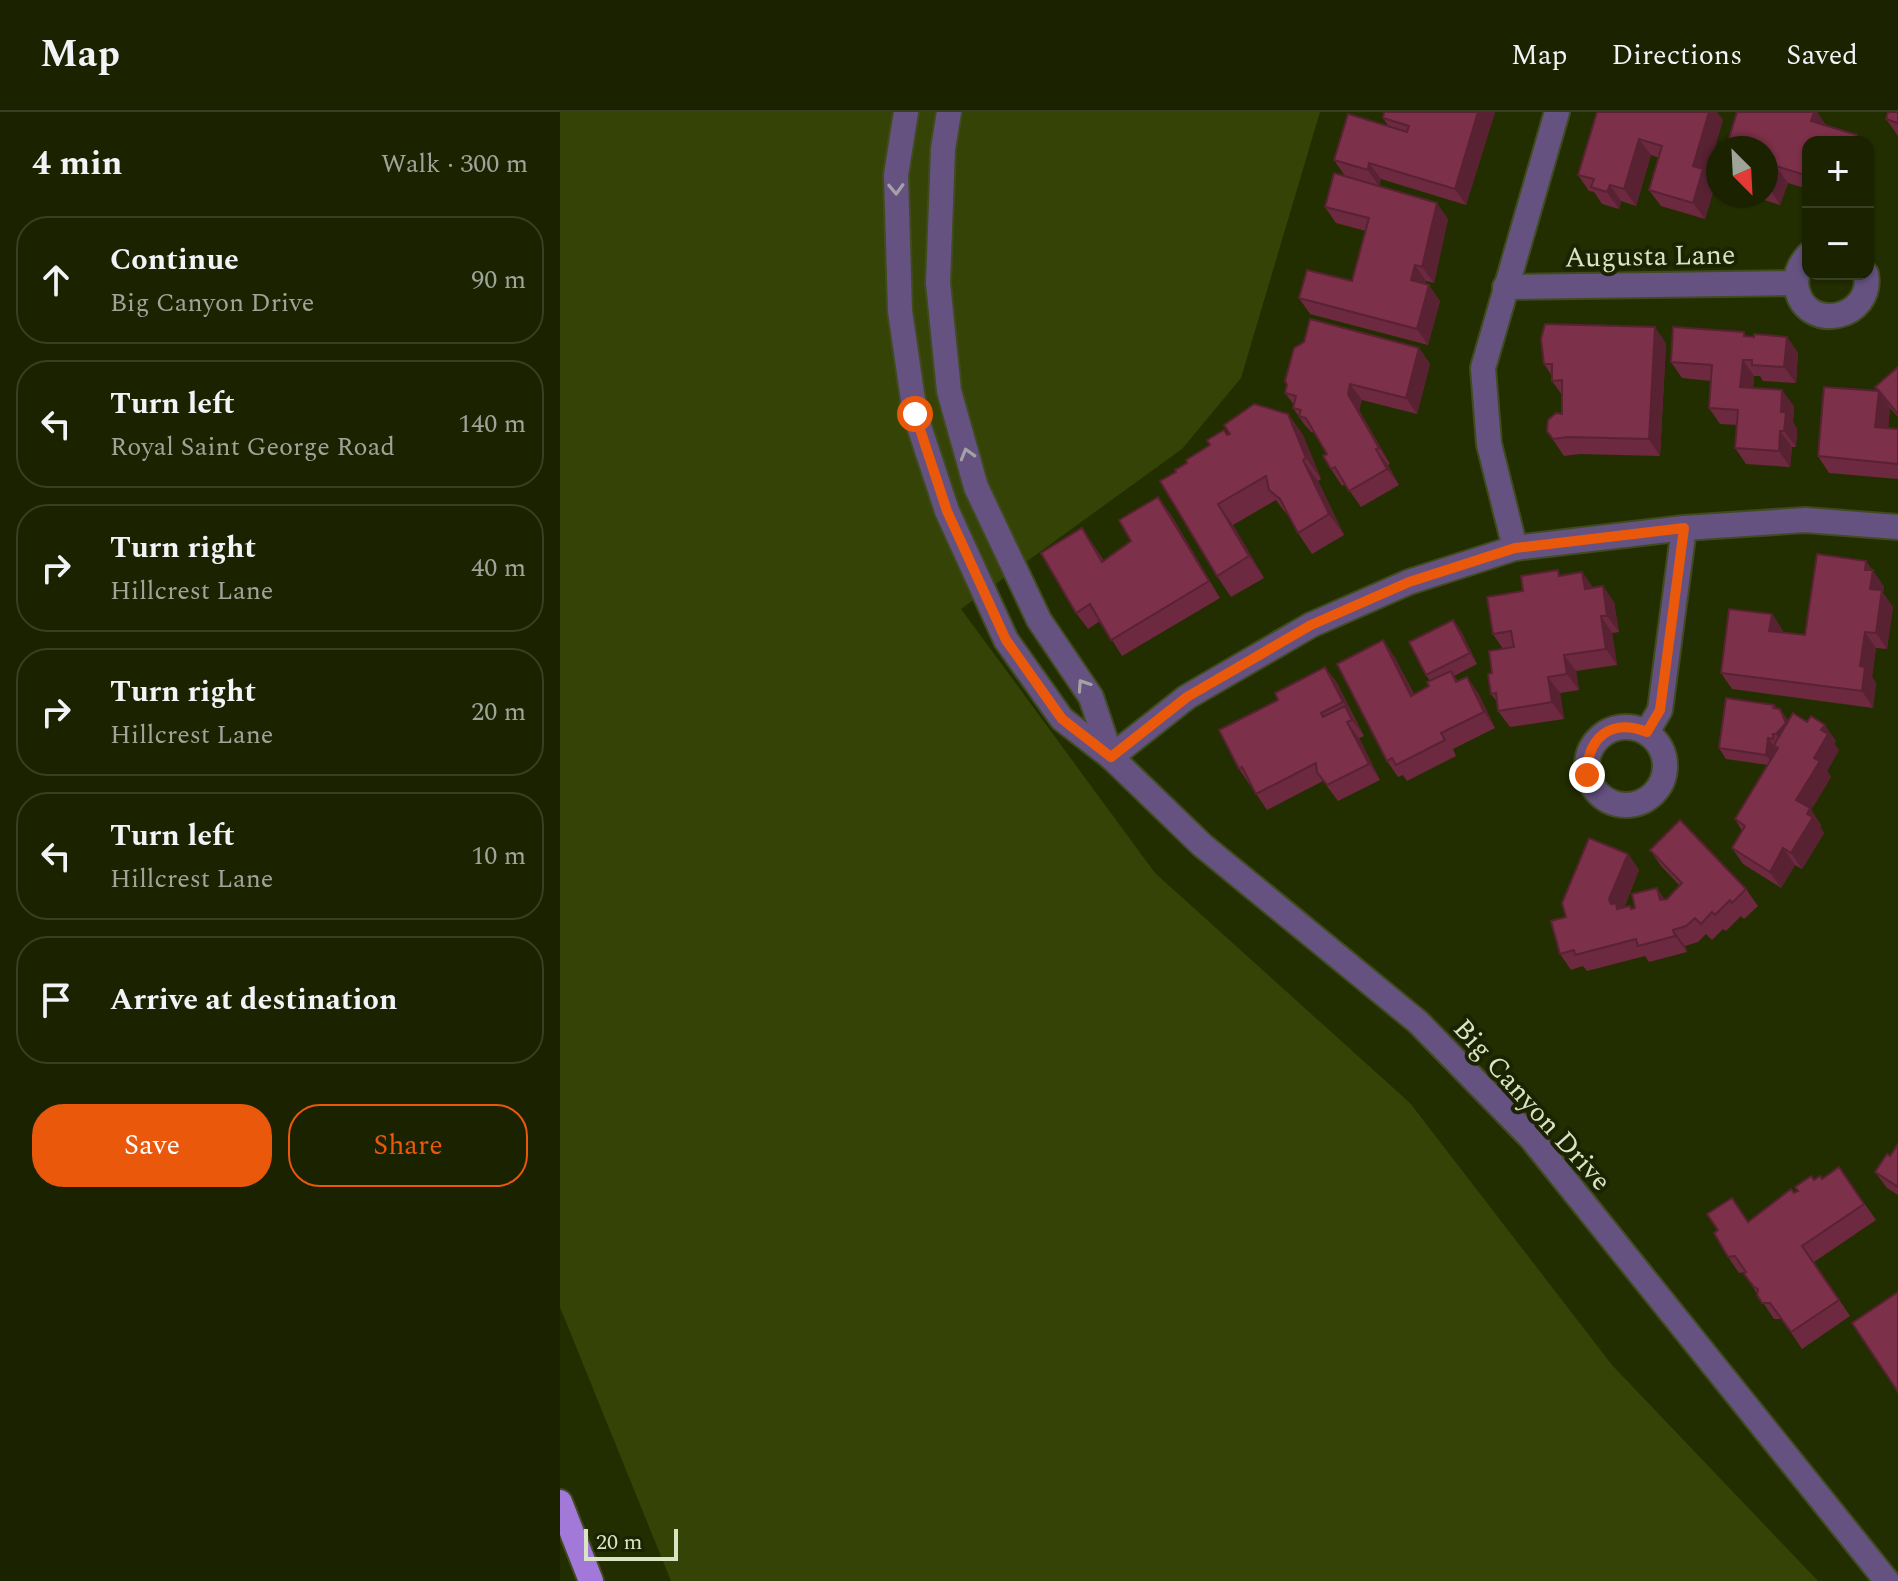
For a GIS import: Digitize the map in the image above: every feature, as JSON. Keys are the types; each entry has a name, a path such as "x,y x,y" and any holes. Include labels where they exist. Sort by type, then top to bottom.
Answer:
{"main road":[{"path":"560,1502 591,1581"}],"street":[{"name":"Big Canyon Drive","path":"906,112 896,175 900,311 915,414 947,511 1006,640 1062,719 1111,757 1202,845 1418,1022 1532,1139 1887,1581"},
{"name":"Big Canyon Drive","path":"949,112 943,149 938,283 949,391 976,487 1039,620 1091,697 1111,757"},
{"path":"1515,548 1489,444 1483,368 1557,112"},
{"path":"1802,263 1796,283 1799,296 1807,308 1819,315 1833,317 1847,314 1858,306 1865,294 1866,280"},
{"name":"Augusta Lane","path":"1505,287 1796,283"},
{"path":"1111,757 1187,697 1311,625 1409,582 1515,548 1684,528 1805,520 1898,527"},
{"path":"1647,732 1660,710 1684,528"}],"green space":[{"path":"560,112 1320,112 1241,378 1182,449 961,609 1155,873 1410,1103 1612,1365 1818,1581 671,1581 560,1307"}],"building":[{"path":"1384,112 1478,112 1455,189 1369,163 1368,170 1334,160 1348,114 1407,132 1409,126 1383,118"},
{"path":"1597,112 1709,112 1693,166 1703,169 1693,203 1649,190 1662,146 1639,139 1624,189 1610,185 1607,192 1591,187 1594,179 1578,175"},
{"path":"1737,112 1814,112 1811,121 1857,135 1802,136 1802,174 1778,167 1778,136 1730,136"},
{"path":"1888,112 1898,112 1898,123 1886,119"},
{"path":"1334,173 1437,203 1422,267 1415,265 1411,280 1429,285 1417,329 1299,298 1307,270 1352,281 1369,218 1325,207"},
{"path":"1310,319 1419,348 1406,398 1350,384 1348,394 1379,448 1376,449 1387,469 1349,491 1335,467 1331,469 1323,456 1327,454 1306,418 1299,416 1301,410 1293,408 1296,396 1285,393 1294,348 1304,342"},
{"path":"1545,324 1655,327 1649,439 1553,439 1547,431 1548,420 1556,413 1562,414 1562,380 1552,381 1552,364 1544,364 1541,339"},
{"path":"1673,327 1744,332 1744,336 1754,337 1754,334 1787,337 1784,367 1752,365 1752,360 1743,360 1740,387 1782,390 1781,412 1786,412 1784,431 1780,431 1779,451 1735,448 1738,410 1709,408 1712,365 1671,362"},
{"path":"1898,367 1898,414 1875,387"},
{"path":"1824,387 1879,391 1875,427 1898,429 1898,464 1818,456"},
{"path":"1254,404 1288,414 1306,458 1303,460 1329,514 1298,533 1280,499 1269,490 1266,476 1218,504 1249,556 1217,576 1160,481 1210,445 1207,440 1224,430 1227,435 1230,434 1224,425"},
{"path":"1158,497 1209,581 1111,640 1090,604 1076,613 1041,553 1082,528 1102,562 1131,541 1119,520"},
{"path":"1817,554 1866,561 1865,570 1873,570 1870,589 1882,590 1876,633 1865,632 1860,666 1865,667 1862,691 1721,673 1729,609 1772,614 1769,631 1805,635"},
{"path":"1558,570 1559,576 1582,572 1585,589 1603,586 1607,616 1601,616 1606,649 1564,655 1567,674 1548,677 1552,702 1498,711 1496,693 1491,694 1488,674 1492,673 1489,651 1514,647 1511,631 1493,634 1487,597 1523,591 1521,576"},
{"path":"1453,620 1470,653 1426,675 1409,642"},
{"path":"1383,640 1411,696 1429,686 1427,682 1451,671 1456,682 1467,677 1484,712 1441,733 1445,740 1396,765 1392,758 1387,761 1337,664"},
{"path":"1325,667 1343,702 1321,713 1323,717 1345,706 1352,720 1347,722 1369,764 1327,785 1317,772 1316,763 1256,794 1219,730 1278,700 1275,693"},
{"path":"1726,698 1774,705 1773,708 1780,709 1786,723 1773,734 1773,739 1768,738 1766,755 1719,748"},
{"path":"1793,713 1807,722 1811,716 1825,725 1821,730 1828,734 1814,758 1820,761 1796,800 1810,808 1807,814 1813,817 1791,853 1783,848 1770,872 1732,848 1745,826 1735,819 1778,748 1774,745"},
{"path":"1680,820 1746,889 1715,915 1712,912 1701,924 1695,918 1686,926 1673,930 1675,936 1638,946 1636,939 1575,955 1574,950 1560,954 1551,921 1566,917 1562,903 1589,838 1628,854 1609,899 1611,904 1616,903 1617,909 1630,906 1631,909 1635,908 1632,894 1657,888 1660,900 1667,899 1682,883 1650,850"},
{"path":"1898,1144 1898,1187 1875,1172"},
{"path":"1839,1167 1864,1204 1802,1246 1839,1300 1791,1332 1770,1303 1762,1303 1757,1295 1758,1289 1744,1274 1746,1272 1735,1256 1728,1257 1714,1233 1718,1230 1707,1214 1732,1198 1748,1222 1791,1189 1794,1193 1798,1191 1795,1187 1811,1176 1814,1180 1820,1176 1822,1179"},
{"path":"1898,1292 1898,1392 1852,1323"}],"route":[{"path":"915,414 947,511 1006,640 1062,719 1111,757 1187,697 1311,625 1409,582 1515,548 1684,528 1660,710 1647,732 1633,727 1617,728 1603,734 1593,745 1587,760 1587,775"}]}
